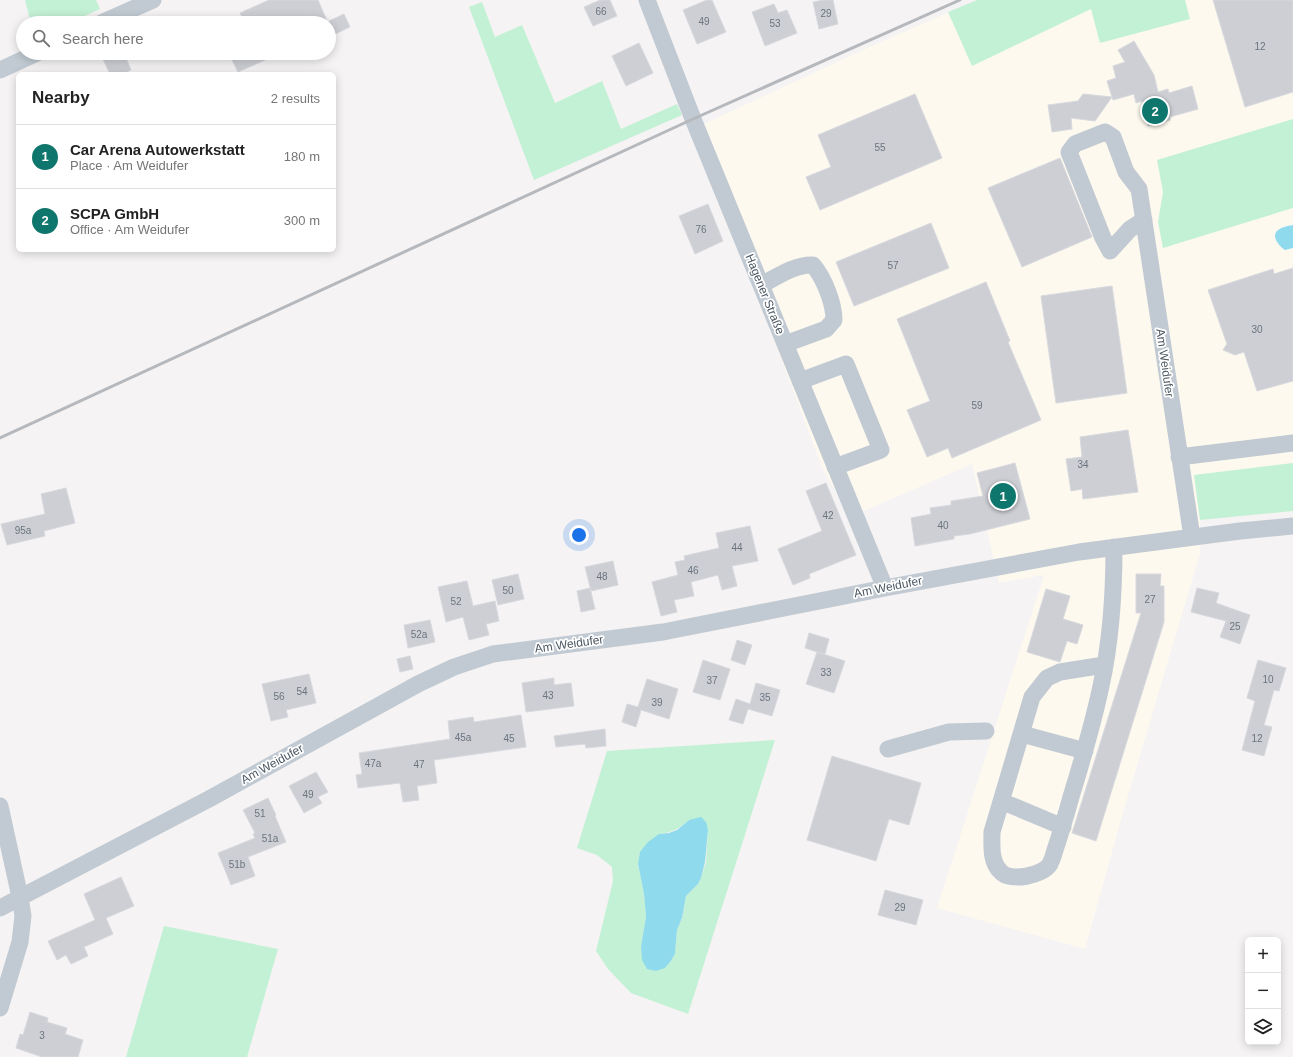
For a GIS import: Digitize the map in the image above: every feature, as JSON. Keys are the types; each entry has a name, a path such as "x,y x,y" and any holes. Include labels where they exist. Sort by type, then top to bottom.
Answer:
{"street":[{"path":"117,16 153,0"},
{"name":"Hagener Straße","path":"647,0 761,285 885,588"},
{"path":"0,70 22,60"},
{"name":"Am Weidufer","path":"1144,220 1130,229 1110,251 1103,238 1069,152 1075,144 1105,132 1113,137 1126,172 1139,189 1144,220 1179,457 1192,538"},
{"path":"761,285 785,272 805,264 813,264 820,273 834,310 834,320 826,329 785,344"},
{"path":"800,381 846,364 881,450 836,467"},
{"path":"1179,457 1293,443"},
{"name":"Am Weidufer","path":"0,908 209,799 418,684 454,666 493,654 663,632 885,588 1079,552 1293,526"},
{"path":"1104,665 1060,672 1047,678 1032,697 992,832 992,850 996,866 1002,874 1015,877 1033,876 1045,869 1050,864 1085,751 1101,685 1111,621 1114,547"},
{"path":"888,749 949,732 986,731"},
{"path":"1022,734 1085,751"},
{"path":"1001,801 1062,827"},
{"path":"0,806 23,916 20,942 0,1008"}],"shaded area":[{"path":"977,0 1293,0 1293,463 1194,476 1200,520 1200,554 1124,809 1085,949 937,908 1044,575 999,583 972,464 850,517 822,467 741,251 691,130 876,44"}],"green space":[{"path":"25,0 96,0 100,9 84,16 29,16"},
{"path":"977,0 1185,0 1190,19 1100,43 1091,9 972,66 948,12"},
{"path":"482,2 495,37 522,25 555,103 602,81 621,129 677,104 682,115 534,180 469,7"},
{"path":"1293,119 1293,208 1163,248 1158,222 1163,192 1157,160"},
{"path":"1293,463 1293,511 1200,520 1194,475"},
{"path":"775,740 688,1014 631,993 608,969 596,951 613,881 612,867 597,855 577,848 607,751","holes":["689,820 708,830 706,862 698,884 686,896 682,918 677,930 675,954 665,968 641,946 646,917 644,894 638,864 659,834 676,830"]},
{"path":"164,926 278,949 247,1057 126,1057"}],"water":[{"path":"1293,225 1293,248 1285,250 1277,242 1275,233 1280,229"},
{"path":"701,817 706,822 708,830 705,862 698,884 686,896 682,918 677,930 675,954 665,968 656,971 647,969 642,960 641,946 646,917 644,894 638,864 640,852 648,842 659,834 677,830 689,820"}],"building":[{"path":"269,0 318,0 325,16 242,16 240,13"},
{"path":"600,0 610,0 617,16 593,26 584,7"},
{"path":"707,0 712,0 726,32 697,44 683,10"},
{"path":"833,0 838,24 819,29 813,2"},
{"path":"1213,0 1293,0 1293,92 1245,107"},
{"path":"774,4 778,13 787,10 797,33 765,46 752,12"},
{"path":"344,14 350,27 336,34 336,18"},
{"path":"1134,41 1154,75 1158,92 1168,89 1169,93 1192,86 1198,109 1170,117 1170,120 1148,126 1146,119 1143,119 1142,101 1136,103 1134,94 1113,100 1107,81 1116,78 1113,66 1125,62 1118,50"},
{"path":"639,43 653,73 626,86 612,56"},
{"path":"103,60 127,60 131,70 127,72 109,72"},
{"path":"232,60 265,60 238,72"},
{"path":"915,94 942,158 820,210 806,177 831,167 818,135"},
{"path":"1083,94 1112,97 1095,121 1071,118 1072,129 1052,132 1048,105 1078,101"},
{"path":"1060,158 1092,237 1022,267 988,188"},
{"path":"708,204 723,241 695,254 679,216"},
{"path":"931,223 949,268 854,306 836,262"},
{"path":"1293,268 1293,381 1257,391 1244,352 1235,355 1223,350 1227,344 1208,290 1273,269 1274,274"},
{"path":"986,282 1010,341 1008,342 1041,420 952,458 948,448 927,457 907,410 930,401 897,319"},
{"path":"1112,286 1127,393 1056,403 1041,296"},
{"path":"1128,430 1138,492 1083,499 1082,489 1071,491 1066,459 1082,457 1080,437"},
{"path":"1015,463 1030,519 970,534 954,536 954,539 915,546 911,518 931,514 930,508 951,505 951,501 983,496 977,473"},
{"path":"826,483 856,555 809,574 810,578 793,585 778,549 822,531 806,491"},
{"path":"66,488 75,523 44,531 45,536 7,545 1,524 45,514 41,494"},
{"path":"750,526 758,561 732,566 737,586 722,590 718,575 691,582 694,596 674,600 677,612 661,616 652,582 678,575 675,562 685,560 684,556 719,548 716,533"},
{"path":"613,561 618,585 591,591 585,567"},
{"path":"518,574 524,599 498,605 492,580"},
{"path":"1136,574 1161,574 1160,586 1164,586 1164,622 1096,841 1072,833 1141,613 1136,613"},
{"path":"467,581 473,606 495,601 499,621 486,624 489,635 469,640 463,617 446,622 438,587"},
{"path":"590,588 595,609 581,612 577,591"},
{"path":"1197,588 1219,593 1216,603 1250,615 1240,644 1220,637 1226,621 1191,612"},
{"path":"1046,589 1070,596 1063,619 1083,625 1077,644 1067,641 1060,662 1027,652"},
{"path":"430,620 435,642 408,648 404,625"},
{"path":"809,633 829,639 825,654 805,648"},
{"path":"737,640 752,645 745,665 731,660"},
{"path":"817,652 845,661 834,693 806,684"},
{"path":"410,656 413,669 400,672 397,659"},
{"path":"703,660 730,669 720,700 693,692"},
{"path":"1258,660 1286,668 1279,691 1274,690 1264,725 1272,727 1264,756 1242,750 1255,701 1247,698"},
{"path":"309,674 316,703 286,710 288,717 271,721 262,684"},
{"path":"554,678 554,685 571,683 574,706 526,712 522,683"},
{"path":"647,679 678,689 669,719 641,710 636,727 622,722 627,704 638,707"},
{"path":"756,683 780,690 772,716 748,709 743,724 729,720 736,699 750,704"},
{"path":"521,715 526,747 434,760 437,783 417,786 419,800 403,802 400,783 358,788 356,775 362,774 359,753 450,739 448,721 473,717 474,722"},
{"path":"605,729 606,746 586,748 585,744 556,747 554,736"},
{"path":"832,756 921,783 909,825 889,819 876,861 807,840"},
{"path":"316,772 328,792 318,797 322,803 304,813 289,786"},
{"path":"268,798 286,842 248,857 255,876 231,885 218,853 255,838 253,834 255,833 243,810"},
{"path":"121,877 134,906 106,918 113,934 84,947 88,956 71,964 66,955 57,960 48,941 95,920 84,894"},
{"path":"885,890 923,900 916,925 878,915"},
{"path":"30,1012 48,1018 47,1022 67,1028 65,1034 83,1040 78,1057 42,1057 16,1048 20,1034 23,1035"}],"railway":[{"path":"0,438 693,119 960,0"}],"place":[{"name":"SCPA GmbH","path":"1155,111"},
{"name":"Car Arena Autowerkstatt","path":"1003,496"}]}
